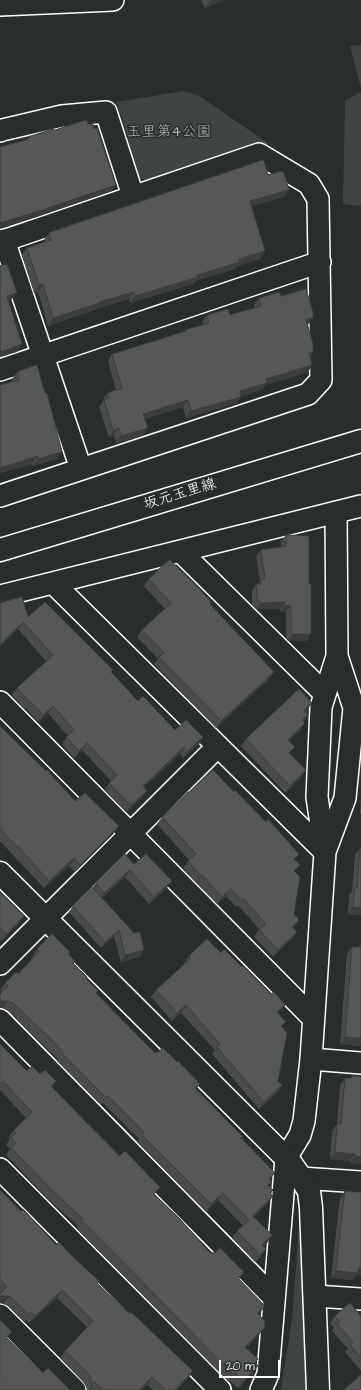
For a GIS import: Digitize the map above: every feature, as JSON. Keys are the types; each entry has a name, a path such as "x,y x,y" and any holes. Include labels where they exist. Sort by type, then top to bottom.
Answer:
{"street":[{"path":"0,5 113,0"},
{"path":"1,130 62,116 106,112 133,196"},
{"path":"0,496 81,470 308,394 321,380 318,199 309,184 260,154 2,241 43,355 81,470"},
{"path":"0,370 320,262"},
{"name":"坂元玉里線","path":"0,550 361,441"},
{"path":"0,596 361,506"},
{"path":"325,852 354,772 354,708 337,656 336,512"},
{"path":"180,551 325,694"},
{"path":"53,583 325,852"},
{"path":"261,1390 268,1374 286,1158 300,1135 304,1121 311,1059 325,852 317,797 321,707 337,656"},
{"path":"0,702 313,1018"},
{"path":"0,964 218,746"},
{"path":"0,873 286,1158 309,1191 311,1208 318,1390"},
{"path":"0,1020 274,1298"},
{"path":"311,1059 361,1063"},
{"path":"0,1169 220,1390"},
{"path":"301,1178 361,1182"},
{"path":"314,1296 361,1299"},
{"path":"0,1315 75,1390"}],"green space":[{"path":"361,45 361,88 350,46"},
{"name":"玉里第4公園","path":"184,91 201,97 269,144 145,180 140,179 117,102"},
{"path":"361,92 361,206 343,204 345,101"},
{"path":"299,1227 308,1390 281,1390 292,1319"}],"building":[{"path":"87,120 88,125 93,124 94,129 97,128 116,185 0,223 0,147 29,139 28,137 53,129 54,130"},
{"path":"263,160 268,175 281,171 284,173 289,190 250,201 265,251 239,259 240,262 197,275 198,277 135,296 134,292 53,318 43,284 39,285 27,248 51,240 49,233"},
{"path":"7,264 17,293 7,296 22,344 1,352 0,266"},
{"path":"306,289 313,312 313,318 306,320 313,343 313,352 309,353 312,365 266,379 267,383 240,391 241,397 191,411 188,400 143,414 148,428 121,436 119,428 113,430 104,400 109,398 107,393 122,388 112,354 209,323 207,315 228,309 230,315 261,306 259,298 279,292 281,296"},
{"path":"37,365 45,393 47,393 62,452 38,459 38,456 0,468 0,385 19,380 17,372"},
{"path":"286,535 309,536 311,634 293,634 291,632 291,606 285,605 285,602 261,603 257,598 256,584 261,584 261,579 265,579 261,550 286,546"},
{"path":"169,560 199,588 212,603 209,603 274,672 221,721 159,657 164,653 142,630 171,603 149,579"},
{"path":"22,597 28,617 45,602 113,670 111,672 138,701 143,696 175,730 186,720 203,737 188,751 184,747 143,786 147,791 131,805 109,783 117,775 87,743 79,751 66,737 74,730 53,706 43,715 17,688 53,655 23,622 0,645 0,603"},
{"path":"299,689 312,703 304,710 308,715 302,720 305,723 288,740 295,747 289,753 306,770 290,786 246,739"},
{"path":"0,726 46,771 47,770 75,801 85,793 119,826 80,865 74,858 49,881 0,828"},
{"path":"213,770 266,822 268,819 299,854 294,859 300,865 294,871 300,877 294,914 299,920 292,927 297,932 278,950 259,930 266,924 243,898 241,900 231,889 222,897 202,875 201,876 188,861 196,854 162,817"},
{"path":"360,848 361,908 353,907 355,887 357,888"},
{"path":"125,854 134,864 146,854 172,881 154,897 130,870 104,893 96,883"},
{"path":"92,887 134,933 140,932 144,950 125,955 119,930 105,942 73,906"},
{"path":"0,892 24,916 7,934 0,928"},
{"path":"52,934 70,952 68,954 75,961 73,963 98,991 96,993 155,1053 163,1048 177,1062 178,1061 200,1084 195,1088 243,1137 241,1138 275,1173 269,1179 272,1182 268,1185 273,1190 270,1193 273,1196 253,1216 272,1235 262,1245 266,1249 260,1255 237,1231 249,1220 223,1193 211,1204 142,1135 144,1132 108,1096 106,1098 62,1053 63,1052 52,1040 12,1002 0,1002 0,994 8,986 5,983 16,972 18,974 39,952 37,949"},
{"path":"207,939 221,953 224,949 271,994 274,992 285,1005 277,1012 286,1022 281,1026 287,1033 278,1081 282,1085 264,1102 217,1047 220,1044 186,1005 177,1013 156,990 191,958 189,956"},
{"path":"360,945 361,1038 345,1037 352,947 360,947"},
{"path":"0,1044 27,1071 32,1066 40,1074 45,1070 56,1081 51,1086 119,1156 125,1151 160,1187 154,1194 180,1219 211,1254 214,1252 215,1253 220,1248 244,1272 238,1278 265,1306 257,1313 265,1321 264,1328 245,1347 258,1359 255,1362 258,1366 243,1381 235,1373 234,1375 81,1220 83,1219 11,1148 16,1143 11,1138 16,1133 13,1131 32,1112 3,1081 0,1084"},
{"path":"352,1076 361,1076 361,1157 355,1156 355,1154 335,1152 337,1124 341,1124 345,1078 352,1078"},
{"path":"0,1190 20,1211 23,1209 56,1245 58,1243 99,1281 97,1283 128,1313 132,1313 193,1371 175,1390 166,1390 152,1377 139,1390 103,1390 95,1382 92,1385 89,1374 65,1351 93,1321 62,1290 35,1316 31,1312 29,1315 9,1296 2,1296 0,1298 0,1294 7,1287 0,1279"},
{"path":"345,1191 361,1193 361,1268 359,1268 358,1273 336,1271"},
{"path":"350,1303 361,1316 361,1358 350,1345 353,1342 337,1324 340,1322 335,1316"},
{"path":"0,1320 12,1332 6,1337 43,1373 48,1368 70,1390 0,1390"},
{"path":"361,1375 361,1390 344,1390"}]}
